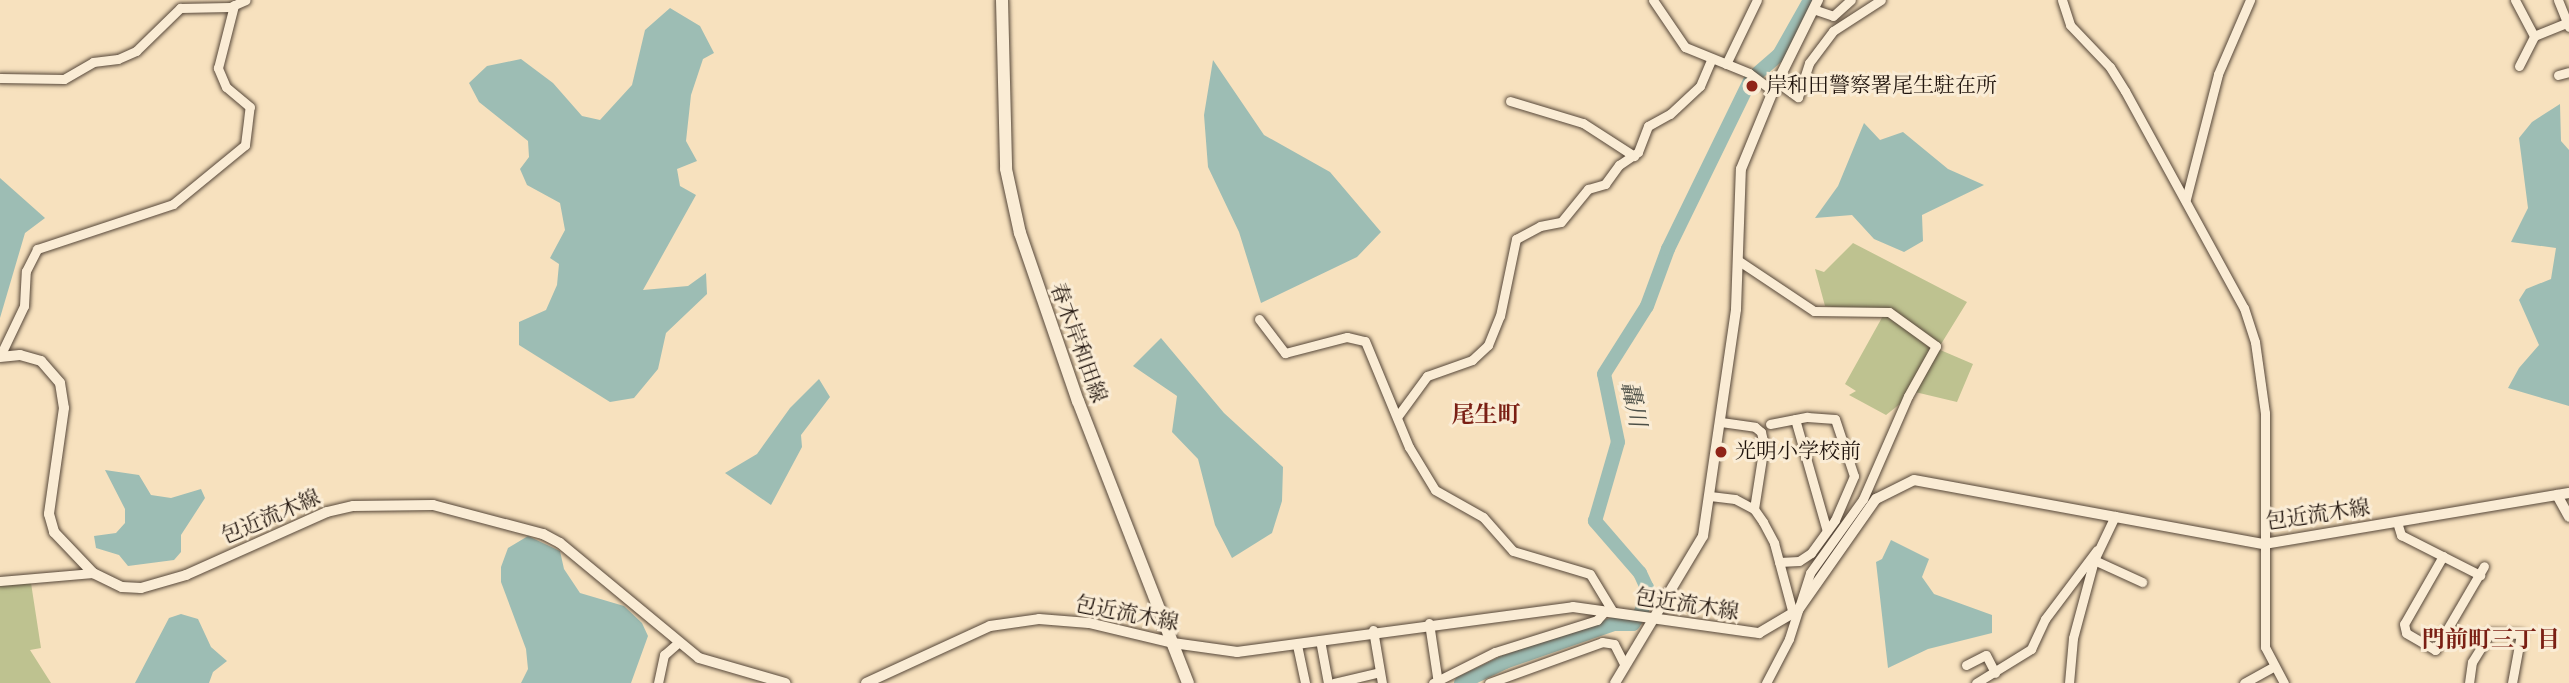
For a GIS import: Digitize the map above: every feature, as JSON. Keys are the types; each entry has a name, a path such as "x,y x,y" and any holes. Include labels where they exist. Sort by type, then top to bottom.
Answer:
{"main road":[{"name":"春木岸和田線","path":"1002,0 1006,169 1020,233 1074,389 1188,683"}],"street":[{"path":"0,78 64,79 93,62 118,59 135,51 180,8 234,5 246,0"},
{"path":"1653,0 1685,47 1749,72 1798,97 1809,63 1833,31 1875,1"},
{"path":"1726,64 1757,0"},
{"path":"1615,683 1649,618 1697,550 1710,496 1721,422 1739,261 1741,169 1775,86 1815,4 1833,16 1851,0"},
{"path":"2062,0 2070,25 2110,67 2186,199 2244,308 2255,342 2265,413 2264,544 2268,585 2265,647 2273,667 2284,683"},
{"path":"2186,199 2218,74 2250,0"},
{"path":"2515,0 2534,36"},
{"path":"2519,66 2534,36 2568,24 2558,0"},
{"path":"0,356 24,306 26,271 37,249 173,204 244,145 250,107 226,87 218,68 234,5"},
{"path":"1397,417 1427,376 1472,360 1489,345 1500,316 1516,239 1540,226 1560,222 1588,189 1605,184 1619,165 1634,156 1648,126 1670,114 1700,86 1712,58"},
{"path":"2558,75 2569,72"},
{"path":"1510,101 1583,123 1634,156"},
{"path":"1739,261 1814,312 1889,313 1936,346 1908,396 1863,499 1810,573 1777,668 1766,683"},
{"path":"1259,319 1285,353 1347,337 1365,341 1397,417 1436,490 1483,517 1513,551 1590,574 1610,612 1597,620 1495,652 1437,682 1429,623"},
{"name":"包近流木線","path":"0,356 20,355 41,361 60,383 64,408 49,514 67,550 93,573 122,587 141,588 186,575 327,512 353,506 433,505 544,534 561,543 678,643 708,661 785,683"},
{"path":"1770,424 1825,416 1840,424 1854,477 1827,531 1811,554 1799,561 1780,562"},
{"path":"1795,419 1827,531"},
{"path":"1721,422 1755,427 1761,432 1764,445 1754,509"},
{"name":"包近流木線","path":"866,683 990,626 1039,619 1089,623 1172,643 1237,652 1297,645 1373,630 1573,607 1742,634 1759,633 1796,612 1876,499 1914,480 2264,544 2563,494"},
{"path":"2563,494 2569,517"},
{"path":"1710,496 1735,499 1754,509 1774,543 1796,612"},
{"path":"1976,683 2031,649 2045,619 2095,555 2115,516"},
{"path":"2397,523 2401,534 2443,556 2482,571 2435,650 2406,633 2404,624 2443,556"},
{"path":"2095,555 2142,582"},
{"path":"2069,683 2073,638 2095,555"},
{"path":"0,581 93,573"},
{"path":"1373,630 1382,683"},
{"path":"2469,683 2472,662 2490,633 2521,634 2512,683"},
{"path":"1320,640 1328,683"},
{"path":"1489,683 1602,642 1614,644 1624,664"},
{"path":"658,683 664,655 678,643"},
{"path":"1297,645 1305,683"},
{"path":"1966,665 1986,655 1995,673"},
{"path":"2244,683 2273,667"},
{"path":"1334,683 1380,672"}],"green space":[{"path":"1853,243 1967,302 1938,349 1973,364 1957,402 1915,392 1886,415 1849,395 1856,391 1845,384 1884,314 1825,306 1815,269 1824,272"},
{"path":"31,583 41,648 30,650 51,683 0,683 0,585"}],"water":[{"path":"670,8 700,26 714,53 703,59 691,95 686,141 697,161 677,169 680,186 696,195 643,290 688,286 706,273 707,294 666,333 658,369 634,398 610,402 519,345 519,322 546,310 557,285 559,264 550,258 565,230 560,203 527,185 520,169 529,157 528,141 479,102 469,83 487,66 521,59 553,83 582,116 600,120 632,85 645,30"},
{"path":"1213,60 1264,135 1330,172 1381,232 1357,257 1261,303 1239,232 1208,167 1204,115"},
{"path":"2560,104 2561,141 2569,150 2569,406 2508,388 2519,368 2539,345 2519,300 2526,289 2551,279 2556,248 2511,242 2528,208 2519,138 2532,122"},
{"path":"1864,123 1880,140 1903,132 1948,169 1984,185 1922,215 1923,241 1904,252 1874,239 1852,215 1815,218 1838,186"},
{"path":"0,178 45,218 25,233 0,318"},
{"path":"1161,338 1224,413 1283,467 1282,501 1272,533 1232,558 1215,525 1198,459 1172,432 1177,396 1133,366"},
{"path":"819,379 830,397 801,435 802,447 771,505 725,473 757,454 790,408"},
{"path":"105,470 139,475 151,495 171,498 201,489 205,498 181,535 181,552 174,560 128,566 119,555 96,548 94,536 116,533 125,523 125,509"},
{"path":"528,536 560,551 564,569 580,593 624,606 642,623 648,636 631,683 521,683 528,669 526,649 501,582 501,567 508,548"},
{"path":"1891,540 1929,559 1922,577 1934,594 1992,615 1992,633 1928,649 1888,668 1876,562 1882,559"},
{"path":"181,614 198,619 211,647 227,661 213,672 209,683 135,683 169,618"}],"waterway":[{"name":"轟川","path":"1461,683 1505,662 1614,624 1633,624 1642,610 1647,588 1640,573 1595,521 1618,442 1604,374 1647,306 1668,249 1751,79 1779,55 1810,0"}],"place":[{"name":"岸和田警察署尾生駐在所","path":"1752,86"},
{"name":"光明小学校前","path":"1721,452"}],"district":[{"name":"尾生町","path":"1486,415"},
{"name":"門前町三丁目","path":"2491,640"}]}
